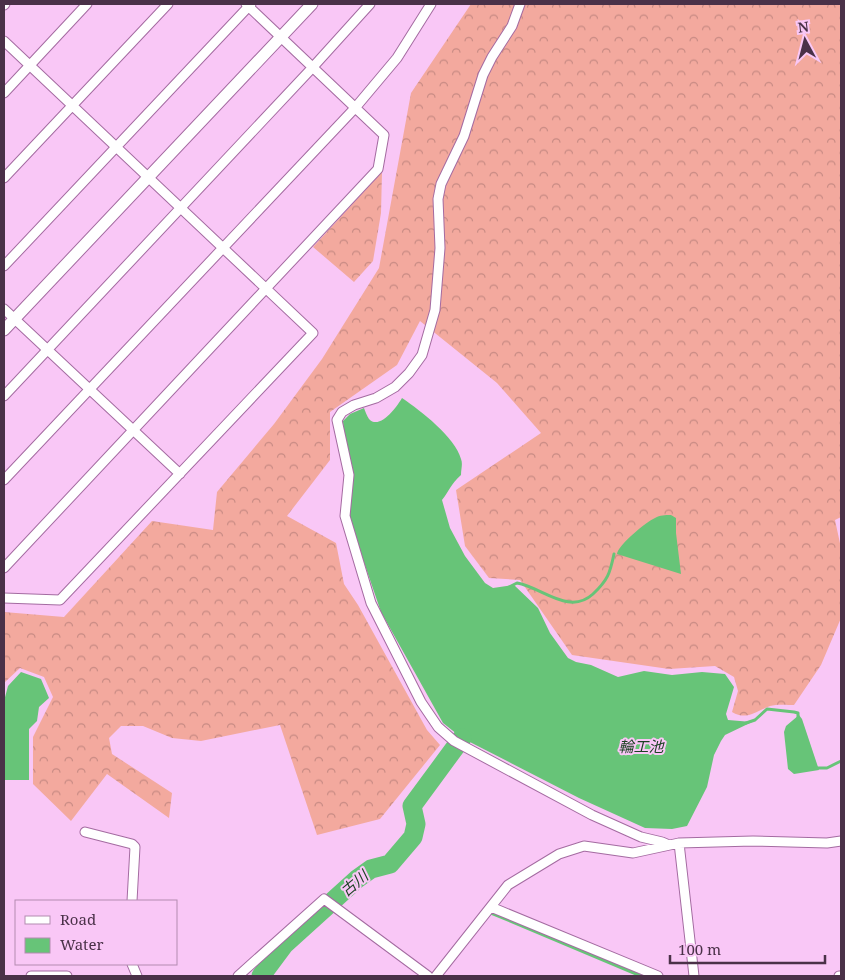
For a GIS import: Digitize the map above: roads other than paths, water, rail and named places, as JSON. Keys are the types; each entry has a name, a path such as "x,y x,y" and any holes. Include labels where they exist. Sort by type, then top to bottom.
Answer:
{"street":[{"path":"4,92 88,4"},
{"path":"4,178 168,4"},
{"path":"4,330 312,4"},
{"path":"4,396 314,67 370,4"},
{"path":"4,480 355,108 397,58 431,4"},
{"path":"520,4 512,26 483,75 464,136 442,184 438,199 440,248 434,310 422,355 409,373 395,387 376,398 348,409 338,416 337,420 349,475 345,516 371,603 421,702 438,727 454,741 592,815 641,837 668,845"},
{"path":"4,266 249,5 384,135 378,169 4,568"},
{"path":"4,41 312,333 60,600 4,598"},
{"path":"4,309 180,474"},
{"path":"85,832 132,844 135,847 132,900"},
{"path":"436,976 508,885 519,876 570,849 584,846 633,854 679,843 753,841 841,842"},
{"path":"679,843 694,976"},
{"path":"238,976 324,899 428,976"},
{"path":"491,907 658,976"},
{"path":"31,976 67,976"}],"water":[{"name":"輪工池","path":"402,398 445,433 458,451 462,465 461,475 442,500 450,528 465,556 485,583 493,588 514,585 538,608 550,633 568,658 591,665 618,677 644,671 672,675 702,672 725,674 734,687 726,714 728,720 752,722 725,735 721,741 714,755 707,787 687,826 672,829 645,828 579,798 462,738 443,723 381,612 349,518 343,421 350,414 364,408 369,419 373,422 378,422 388,416"},
{"path":"671,515 676,518 681,574 617,554 622,545 645,524 659,516"},
{"path":"21,672 41,679 49,698 39,707 37,721 29,729 29,780 4,780 4,701 8,686"},
{"path":"799,715 819,770 794,774 788,769 784,732 786,726"}],"waterway":[{"path":"509,587 517,583 565,601 575,602 584,600 602,585 610,571 614,554"},
{"path":"746,723 755,720 767,709 798,713 798,718"},
{"name":"古川","path":"261,976 284,945 357,879 371,869 390,864 413,837 416,824 412,806 462,738"},
{"path":"815,768 827,768 841,761"},
{"path":"491,913 641,976"}]}
